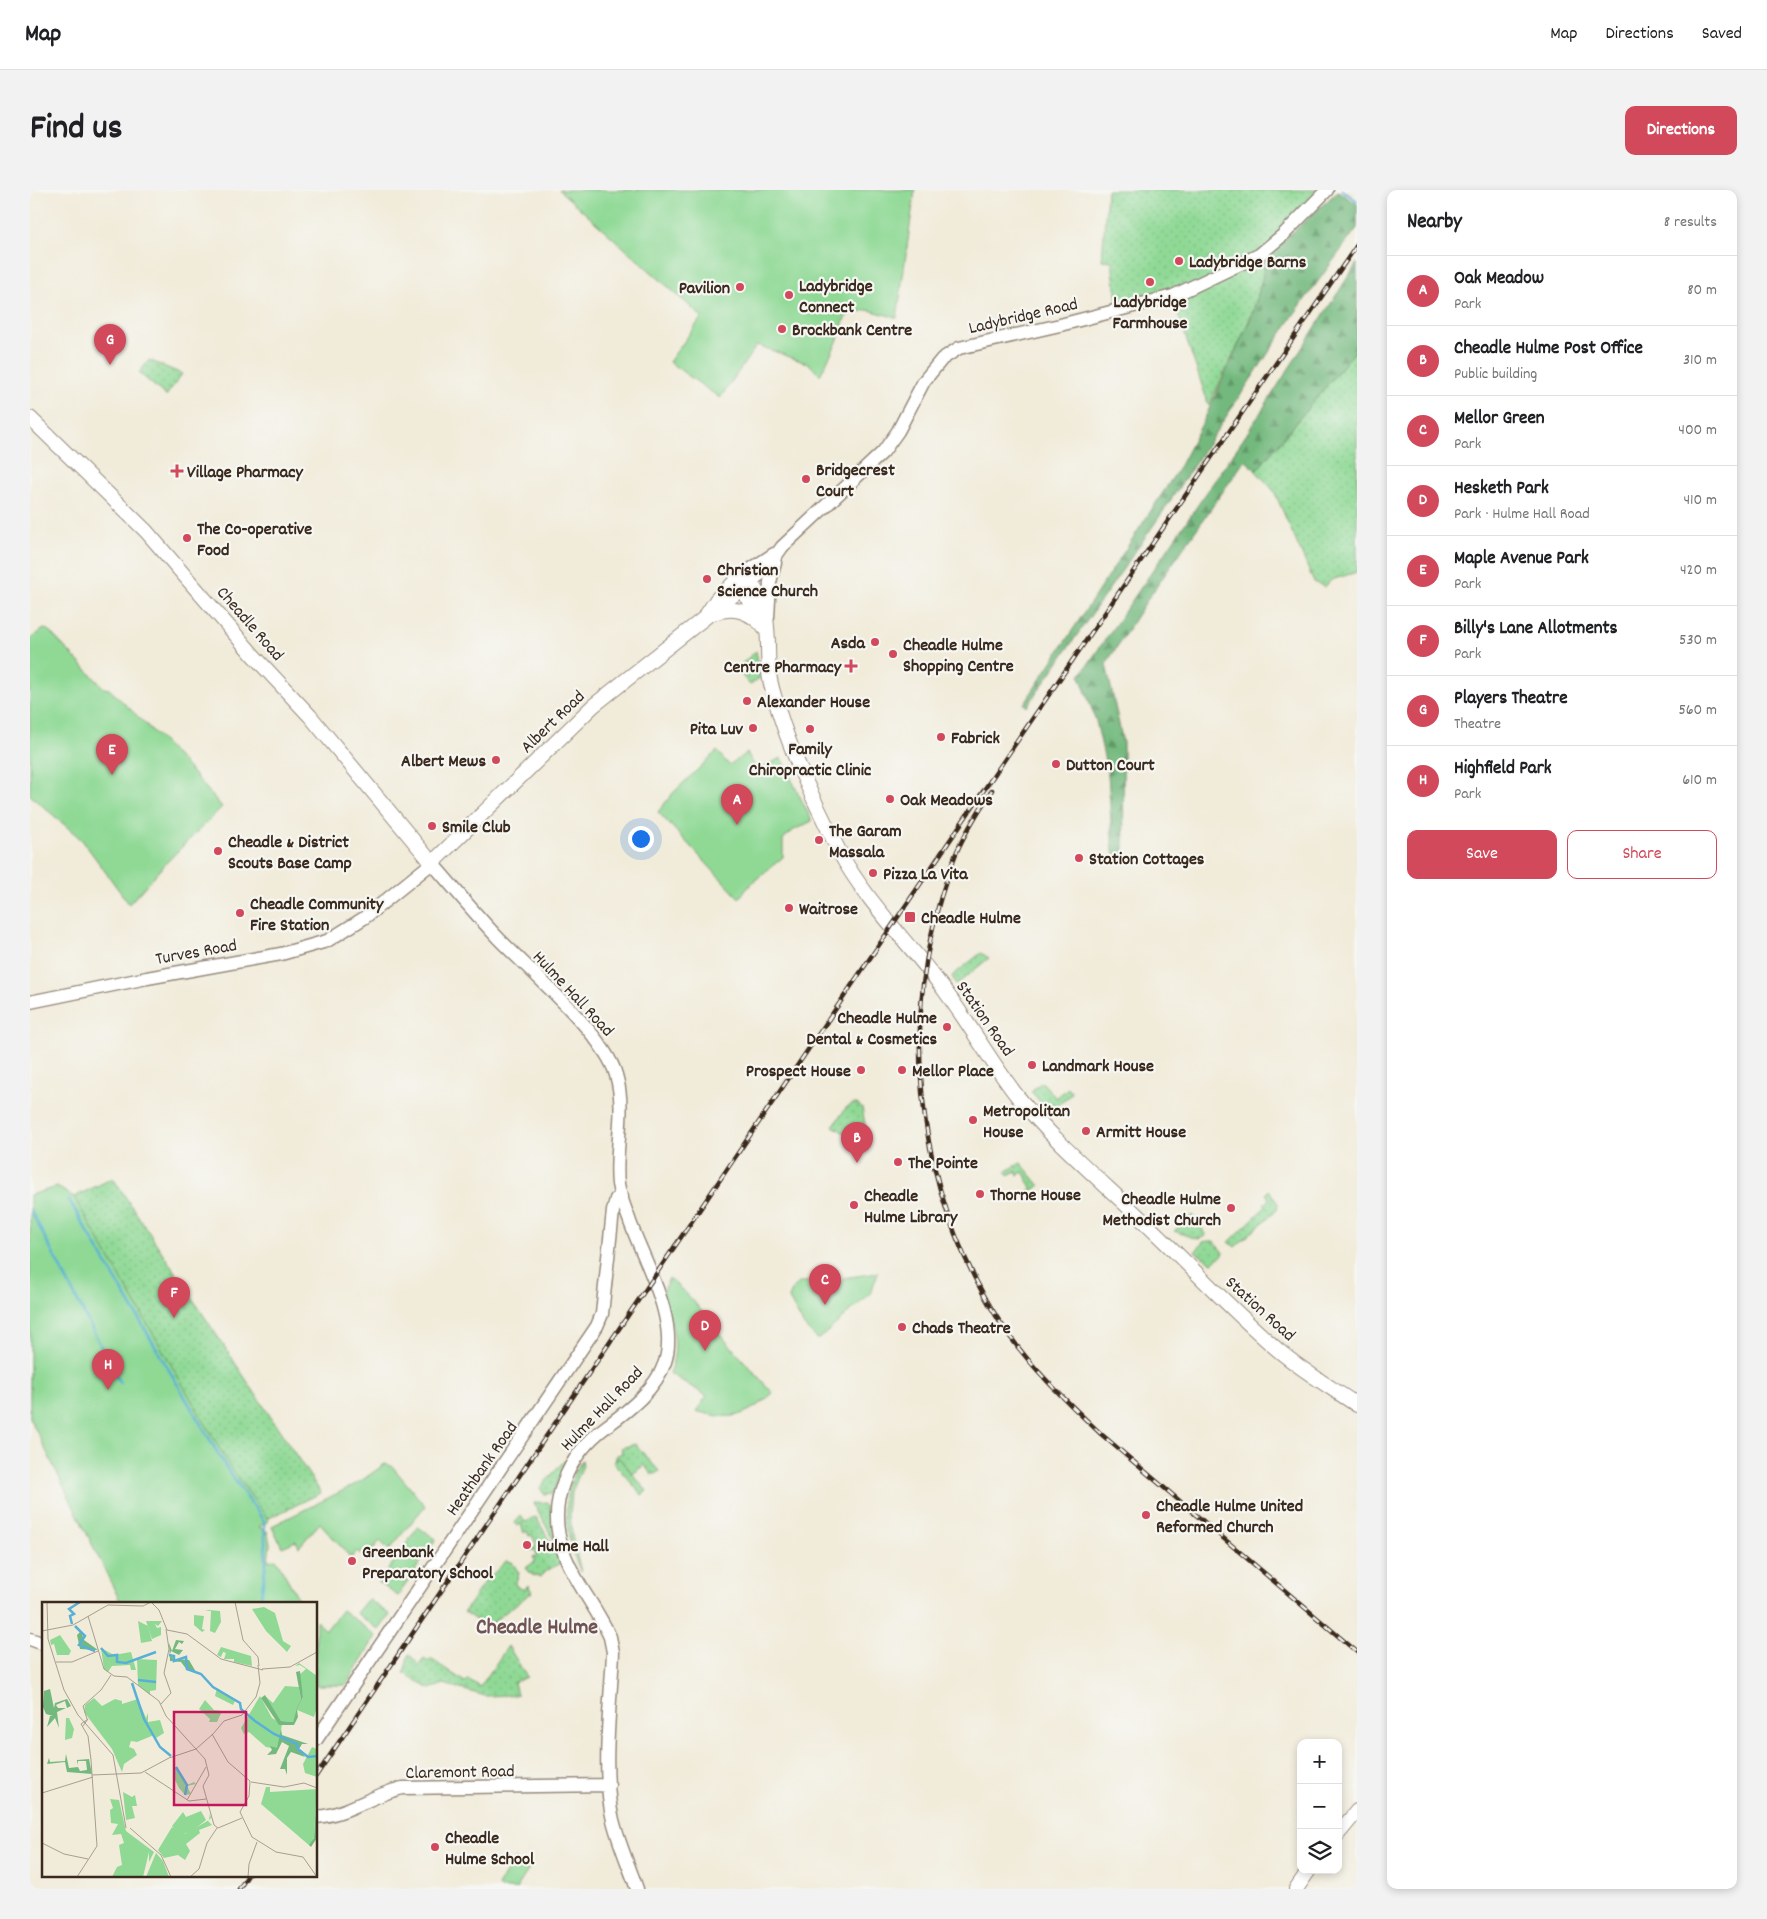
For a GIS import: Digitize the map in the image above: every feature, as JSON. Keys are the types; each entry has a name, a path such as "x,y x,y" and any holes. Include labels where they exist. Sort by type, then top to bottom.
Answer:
{"main road":[{"name":"Cheadle Road","path":"30,418 146,530 254,656 310,716 432,863"},
{"name":"Albert Road","path":"432,863 594,706 707,614 742,582"},
{"name":"Station Road","path":"742,582 766,626 769,677 782,725 800,769 840,853 856,880 945,990 1010,1085 1070,1152 1236,1313 1280,1352 1319,1381 1357,1405"},
{"path":"707,614 724,609 746,612 766,626"},
{"path":"1342,1829 1357,1812"},
{"path":"1296,1889 1306,1874"}],"street":[{"name":"Ladybridge Road","path":"779,550 883,452 898,431 924,381 933,368 949,354 959,348 1060,325 1172,296 1258,255 1283,235 1327,190"},
{"name":"Albert Road","path":"742,582 766,570 779,550"},
{"path":"766,626 770,582 779,550"},
{"name":"Turves Road","path":"30,1002 147,978 281,954 327,941 364,918 432,863"},
{"name":"Hulme Hall Road","path":"432,863 496,936 580,1022 606,1055 616,1075 619,1090 618,1184 636,1241 656,1286 667,1327 667,1355 664,1365 648,1390 629,1409 604,1429 572,1463 558,1499 558,1521 564,1554 610,1637 613,1652 608,1742 612,1819 637,1889"},
{"name":"Heathbank Road","path":"318,1737 598,1326 602,1314 613,1211 616,1199 622,1197"},
{"name":"Claremont Road","path":"318,1817 344,1811 381,1794 403,1788 609,1785"}],"green space":[{"name":"Ladybridge Connect","path":"559,190 915,190 897,318 869,310 851,313 845,318 837,342 820,375 809,364 757,345 720,398 669,362 702,317"},
{"path":"1107,190 1327,190 1259,255 1199,284 1118,311 1112,261 1102,260"},
{"path":"1338,191 1357,204 1357,228 1295,313 1162,513 1027,707 1024,704 1177,471 1204,420 1253,313 1264,272 1265,257"},
{"path":"1265,257 1258,296 1251,315 1209,406 1175,305"},
{"path":"1357,263 1357,349 1256,471 1245,460 1145,603 1106,664 1123,743 1124,859 1113,853 1108,774 1096,721 1080,676 1244,438"},
{"path":"1357,349 1357,572 1331,580 1325,587 1314,582 1274,491 1256,471"},
{"path":"149,360 182,374 166,396 139,373"},
{"path":"44,629 48,630 104,688 109,689 153,732 222,807 169,860 129,904 82,840 30,795 30,639"},
{"path":"756,651 761,677 750,685 739,672 735,674 734,671"},
{"path":"717,751 729,765 747,753 757,770 781,758 812,821 794,830 783,839 783,857 752,883 739,898 658,812 673,793"},
{"path":"981,953 989,958 956,985 952,976"},
{"path":"1042,1082 1056,1098 1068,1088 1072,1093 1055,1108 1046,1109 1031,1091"},
{"path":"852,1104 857,1104 862,1108 867,1134 849,1136 833,1126 846,1108"},
{"path":"1021,1163 1040,1186 1020,1197 1032,1188 1023,1172 1018,1175 1016,1171 1008,1175 1006,1171"},
{"path":"113,1178 321,1493 261,1522 60,1189 74,1197"},
{"path":"57,1187 74,1197 232,1470 268,1519 259,1527 267,1531 270,1544 268,1561 276,1559 300,1602 121,1602 30,1418 30,1195"},
{"path":"1269,1190 1278,1204 1277,1210 1235,1247 1229,1242 1266,1206 1264,1204 1269,1199 1266,1193"},
{"path":"1192,1215 1206,1234 1205,1237 1197,1239 1174,1231"},
{"path":"1214,1241 1224,1254 1212,1263 1195,1252 1203,1242"},
{"path":"878,1273 870,1294 818,1340 804,1326 789,1299 792,1291 800,1283 832,1284 842,1282 843,1278"},
{"path":"669,1278 691,1298 724,1339 773,1393 754,1408 729,1416 696,1411 707,1396 669,1373 673,1363 675,1343 672,1325 662,1295"},
{"path":"635,1444 659,1471 656,1474 651,1474 644,1465 633,1474 620,1459 616,1460 615,1456 622,1453 621,1448"},
{"path":"619,1458 647,1491 642,1495 613,1462"},
{"path":"582,1460 583,1465 572,1492 570,1515 572,1535 581,1572 571,1544 566,1516 570,1487"},
{"path":"564,1461 566,1462 553,1493 544,1494 540,1488"},
{"path":"385,1464 392,1466 425,1506 389,1550 380,1541 365,1558 357,1551 351,1558 320,1523 299,1547 296,1541 282,1547 272,1526 358,1483"},
{"path":"548,1502 552,1506 554,1541 534,1503"},
{"path":"521,1516 525,1522 536,1517 562,1562 543,1573 541,1577 532,1575 526,1568 535,1561 533,1557 537,1555 535,1550 530,1550 537,1546 532,1535 529,1536 527,1531 524,1533 521,1524 517,1526 515,1523"},
{"path":"418,1527 436,1539 398,1596 379,1583"},
{"path":"506,1561 512,1562 519,1573 515,1585 524,1590 528,1585 532,1592 494,1621 501,1633 499,1636 464,1612 483,1584"},
{"path":"368,1599 390,1615 379,1630 356,1613"},
{"path":"342,1610 376,1636 346,1685 318,1685 318,1623 326,1630"},
{"path":"508,1646 527,1677 514,1682 517,1695 485,1696 444,1684 430,1689 404,1673 409,1654 419,1665 424,1659 429,1662 431,1659 465,1682 468,1679 480,1687"},
{"path":"515,1859 529,1869 516,1889 502,1889 498,1886"}],"waterway":[{"path":"1342,190 1357,201"},
{"path":"69,1200 229,1472 264,1521 266,1562 260,1602"},
{"path":"31,1211 120,1383"}],"railway":[{"path":"318,1773 1009,753 1357,245"},
{"path":"992,790 959,847 936,914 925,973 920,1033 922,1093 931,1152 947,1210 969,1266 1009,1335 1060,1394 1101,1434 1357,1652"},
{"path":"239,1889 247,1876"}],"place":[{"name":"Ladybridge Barns","path":"1179,261"},
{"name":"Ladybridge Farmhouse","path":"1150,282"},
{"name":"Pavilion","path":"740,287"},
{"name":"Ladybridge Connect","path":"789,295"},
{"name":"Brockbank Centre","path":"782,329"},
{"name":"Players Theatre","path":"110,365"},
{"name":"Village Pharmacy","path":"177,471"},
{"name":"Bridgecrest Court","path":"806,479"},
{"name":"The Co-operative Food","path":"187,538"},
{"name":"Christian Science Church","path":"707,579"},
{"name":"Asda","path":"875,642"},
{"name":"Cheadle Hulme Shopping Centre","path":"893,654"},
{"name":"Centre Pharmacy","path":"851,666"},
{"name":"Alexander House","path":"747,701"},
{"name":"Pita Luv","path":"753,728"},
{"name":"Family Chiropractic Clinic","path":"810,729"},
{"name":"Fabrick","path":"941,737"},
{"name":"Albert Mews","path":"496,760"},
{"name":"Dutton Court","path":"1056,764"},
{"name":"Maple Avenue Park","path":"112,775"},
{"name":"Oak Meadows","path":"890,799"},
{"name":"Oak Meadow","path":"737,825"},
{"name":"Smile Club","path":"432,826"},
{"name":"The Garam Massala","path":"819,840"},
{"name":"Cheadle & District Scouts Base Camp","path":"218,851"},
{"name":"Station Cottages","path":"1079,858"},
{"name":"Pizza La Vita","path":"873,873"},
{"name":"Waitrose","path":"789,908"},
{"name":"Cheadle Community Fire Station","path":"240,913"},
{"name":"Cheadle Hulme","path":"910,917"},
{"name":"Cheadle Hulme Dental & Cosmetics","path":"947,1027"},
{"name":"Landmark House","path":"1032,1065"},
{"name":"Prospect House","path":"861,1070"},
{"name":"Mellor Place","path":"902,1070"},
{"name":"Metropolitan House","path":"973,1120"},
{"name":"Armitt House","path":"1086,1131"},
{"name":"The Pointe","path":"898,1162"},
{"name":"Cheadle Hulme Post Office","path":"857,1163"},
{"name":"Thorne House","path":"980,1194"},
{"name":"Cheadle Hulme Library","path":"854,1205"},
{"name":"Cheadle Hulme Methodist Church","path":"1231,1208"},
{"name":"Mellor Green","path":"825,1305"},
{"name":"Billy's Lane Allotments","path":"174,1318"},
{"name":"Chads Theatre","path":"902,1327"},
{"name":"Hesketh Park","path":"705,1351"},
{"name":"Highfield Park","path":"108,1390"},
{"name":"Cheadle Hulme United Reformed Church","path":"1146,1515"},
{"name":"Hulme Hall","path":"527,1545"},
{"name":"Greenbank Preparatory School","path":"352,1561"},
{"name":"Cheadle Hulme School","path":"435,1847"}],"district":[{"name":"Cheadle Hulme","path":"537,1625"}]}
